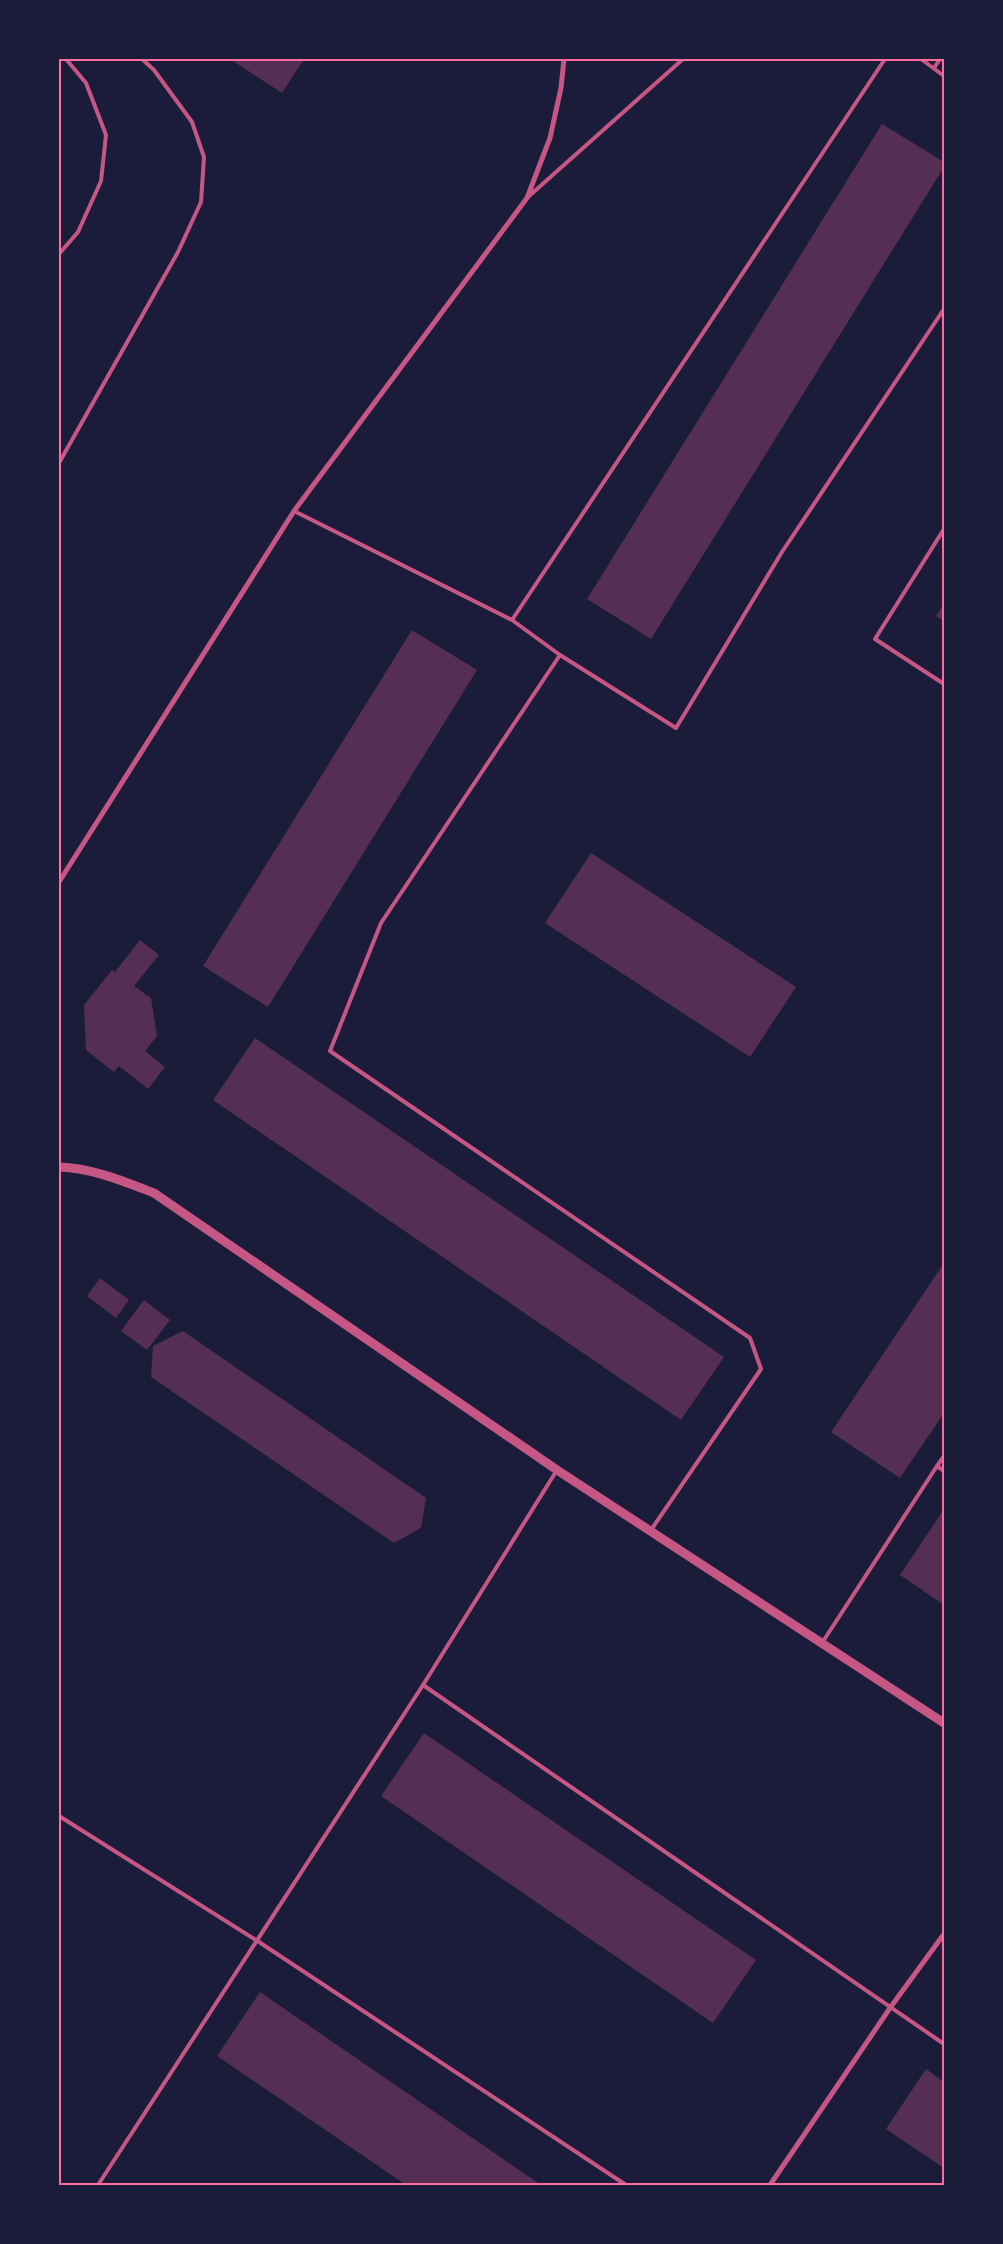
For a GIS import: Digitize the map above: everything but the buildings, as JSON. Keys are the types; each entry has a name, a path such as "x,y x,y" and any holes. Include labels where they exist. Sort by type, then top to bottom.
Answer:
{"street":[{"path":"59,882 294,511 527,198 550,138 561,88 564,59"},
{"path":"59,1167 71,1167 116,1177 154,1193 557,1470 944,1723"},
{"path":"772,2185 890,2008 944,1934"}],"lane":[{"path":"59,254 78,232 101,181 106,135 86,82 66,59"},
{"path":"59,463 178,252 201,202 204,157 192,122 154,70 142,59"},
{"path":"527,198 683,59"},
{"path":"512,620 885,59"},
{"path":"921,59 944,76"},
{"path":"934,68 940,59"},
{"path":"294,511 512,620 560,655 676,728 782,552 944,309"},
{"path":"944,529 875,639 944,684"},
{"path":"560,655 381,923 330,1051 750,1338 761,1368 650,1532"},
{"path":"822,1643 944,1456"},
{"path":"937,1466 944,1471"},
{"path":"98,2185 423,1685 557,1470"},
{"path":"423,1685 944,2044"},
{"path":"59,1816 256,1940 626,2185"}]}
